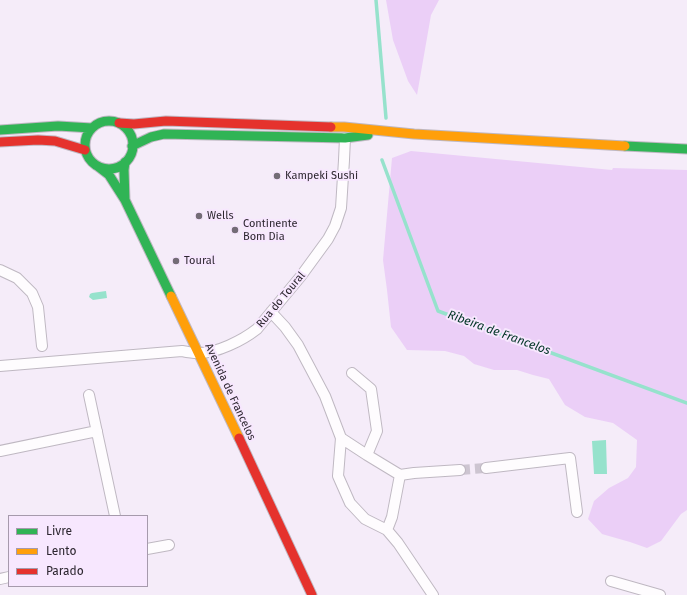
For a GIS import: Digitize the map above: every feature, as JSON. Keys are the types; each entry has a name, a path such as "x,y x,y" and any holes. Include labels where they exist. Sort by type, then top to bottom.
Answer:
{"main road":[{"path":"119,123 125,128 132,139 131,152 128,158 118,167 111,169 96,165 87,156 84,144 88,132 98,123 105,121 134,124 166,121 344,127 390,133 687,149"},
{"path":"0,130 58,126 92,128"},
{"path":"132,146 155,135 164,134 345,138 390,133"},
{"path":"0,142 38,140 55,141 85,150"},
{"name":"Avenida de Francelos","path":"125,162 124,170 126,200"},
{"name":"Avenida de Francelos","path":"96,165 109,176 126,200 312,595"}],"street":[{"name":"Rua do Toural","path":"0,366 182,351 199,353 219,350 250,335 257,329 301,276 328,239 341,208 345,138"},
{"path":"0,270 17,278 32,293 38,307 42,346"},
{"path":"271,312 298,344 325,396 341,438 338,476 350,503 365,519 387,530 398,543 433,595"},
{"path":"352,373 371,389 377,431 366,456"},
{"path":"89,395 115,515"},
{"path":"0,451 97,431"},
{"path":"341,438 366,456 400,475 460,470"},
{"path":"486,468 570,458 577,512"},
{"path":"387,530 392,517 400,475"},
{"path":"148,550 169,545"},
{"path":"611,580 660,595"}],"shaded area":[{"path":"386,0 439,0 431,15 417,95 408,81 393,40"},
{"path":"411,151 612,170 613,168 687,170 687,510 681,514 661,541 647,548 602,534 588,519 594,501 609,488 628,478 636,467 637,440 613,423 585,417 565,405 549,379 517,370 494,370 474,364 464,356 445,351 407,350 391,327 383,260 392,158"},
{"path":"106,291 107,298 93,300 89,297 92,293"},
{"path":"606,440 607,474 594,474 592,441"}],"waterway":[{"name":"Ribeira de Francelos","path":"376,0 386,118"},
{"name":"Ribeira de Francelos","path":"382,160 438,311 687,403"}],"tunnel":[{"path":"460,470 486,468"}],"traffic: fast":[{"path":"109,121 118,123 126,128 131,136 133,145 131,154 126,162 118,167 109,169 100,167 92,162 87,154 85,145 87,136 92,128 100,123 109,121"},
{"path":"0,130 58,126 92,128"},
{"path":"132,146 151,137 164,134 345,138 368,135"},
{"path":"625,146 687,149"},
{"path":"125,162 125,200"},
{"path":"96,165 109,175 125,200 171,296"}],"traffic: slow":[{"path":"331,127 414,134 625,146"},
{"path":"171,296 239,438"}],"traffic: jam":[{"path":"119,123 134,124 166,121 331,127"},
{"path":"0,142 38,140 55,141 85,150"},
{"path":"239,438 312,595"}],"place":[{"name":"Kampeki Sushi","path":"277,176"},
{"name":"Wells","path":"199,216"},
{"name":"Continente Bom Dia","path":"235,230"},
{"name":"Toural","path":"176,261"}]}
